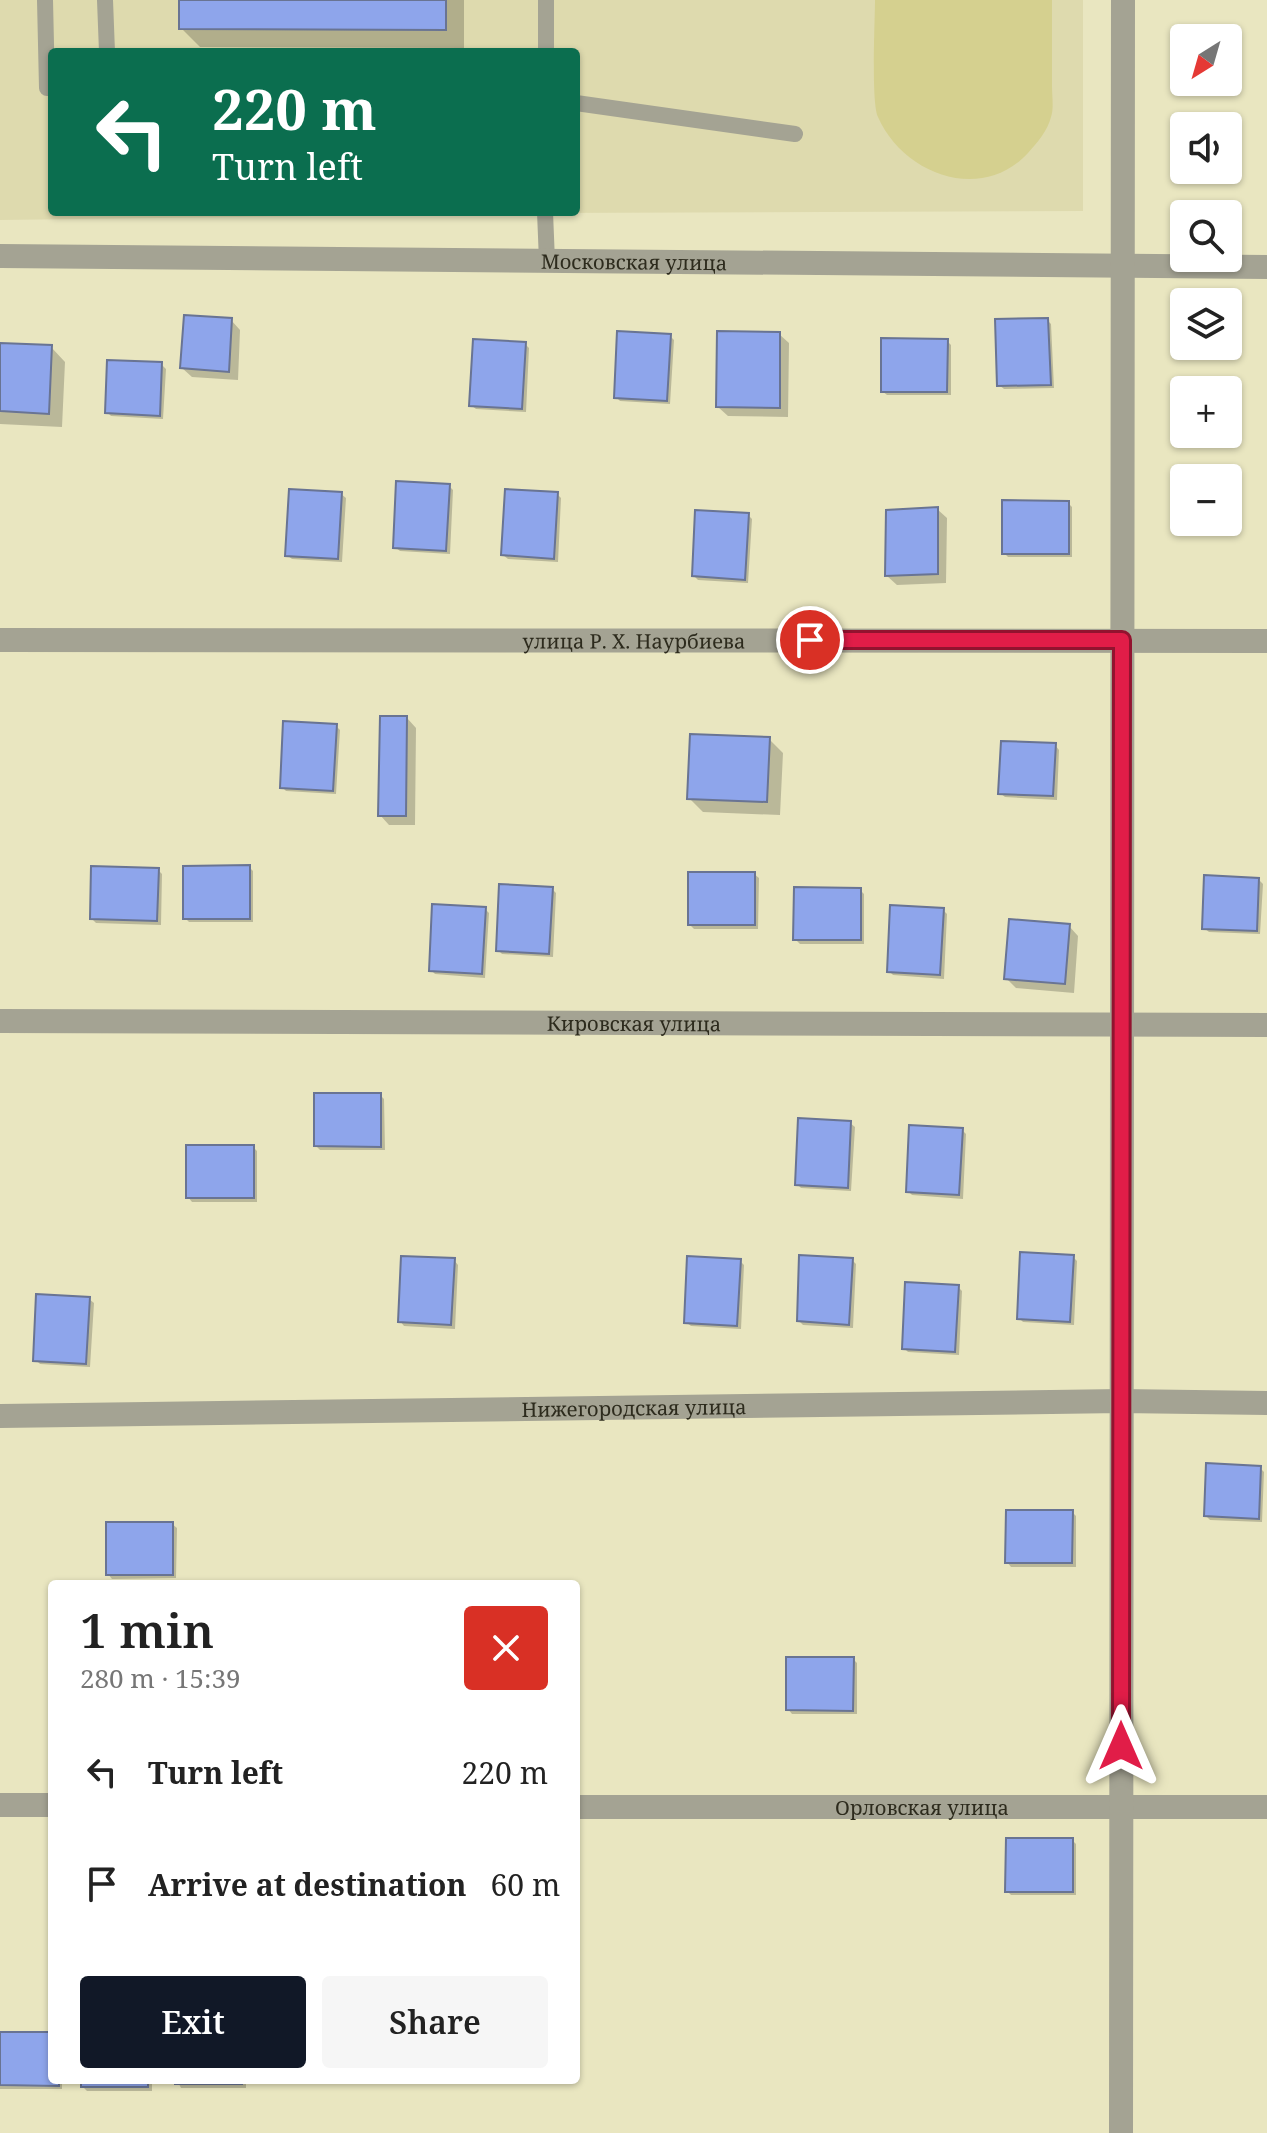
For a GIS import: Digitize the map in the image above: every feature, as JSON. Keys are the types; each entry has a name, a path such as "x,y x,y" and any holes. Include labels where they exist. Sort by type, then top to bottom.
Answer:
{"street":[{"path":"1121,2133 1123,0"},
{"name":"Московская улица","path":"0,256 1267,267"},
{"name":"улица Р. Х. Наурбиева","path":"0,640 1267,641"},
{"name":"Кировская улица","path":"0,1021 1267,1025"},
{"name":"Нижегородская улица","path":"0,1416 1121,1401 1267,1403"},
{"path":"0,1805 48,1805"},
{"name":"Орловская улица","path":"580,1807 1267,1807"}],"lane":[{"path":"45,0 48,88"},
{"path":"105,0 107,48"},
{"path":"546,0 546,48"},
{"path":"580,104 795,134"},
{"path":"545,216 547,261"}],"shaded area":[{"path":"0,0 1083,0 1083,211 580,213 580,48 48,48 48,216 311,216 0,220"},
{"path":"875,0 1052,0 1052,113 1045,131 1028,153 1009,168 988,177 966,179 945,176 905,154 890,137 876,109"}],"building":[{"path":"179,0 446,0 446,30 179,29"},
{"path":"184,315 232,318 229,372 180,368"},
{"path":"1048,318 1051,385 997,386 995,319"},
{"path":"617,331 671,334 667,401 614,398"},
{"path":"717,331 780,332 780,408 716,407"},
{"path":"881,338 948,339 947,392 881,392"},
{"path":"473,339 526,342 522,409 469,406"},
{"path":"0,343 52,345 49,414 0,411"},
{"path":"107,360 162,362 160,416 105,413"},
{"path":"396,481 450,484 446,551 393,548"},
{"path":"289,489 342,492 338,559 285,556"},
{"path":"505,489 558,492 554,559 501,555"},
{"path":"1002,500 1069,501 1069,554 1002,554"},
{"path":"938,507 938,574 885,576 886,510"},
{"path":"695,510 749,513 745,580 692,576"},
{"path":"380,716 407,716 406,816 378,816"},
{"path":"283,721 337,724 333,791 280,788"},
{"path":"690,734 770,737 767,802 687,799"},
{"path":"1001,741 1056,743 1053,796 998,794"},
{"path":"250,865 250,919 183,919 183,866"},
{"path":"91,866 159,868 157,921 90,919"},
{"path":"688,872 755,872 755,925 688,925"},
{"path":"1204,875 1259,878 1257,931 1202,929"},
{"path":"499,884 553,887 549,954 496,951"},
{"path":"794,887 861,888 861,940 793,940"},
{"path":"432,904 486,907 482,974 429,971"},
{"path":"890,905 944,908 940,975 887,972"},
{"path":"1009,919 1070,924 1065,984 1004,979"},
{"path":"314,1093 381,1093 381,1147 314,1146"},
{"path":"798,1118 851,1121 848,1188 795,1185"},
{"path":"909,1125 963,1128 959,1195 906,1192"},
{"path":"186,1145 254,1145 254,1198 186,1198"},
{"path":"1020,1252 1074,1255 1070,1322 1017,1319"},
{"path":"799,1255 853,1258 849,1325 797,1321"},
{"path":"401,1256 455,1258 451,1325 398,1322"},
{"path":"687,1256 741,1259 737,1326 684,1323"},
{"path":"905,1282 959,1285 955,1352 902,1349"},
{"path":"36,1294 90,1297 86,1364 33,1361"},
{"path":"1206,1463 1261,1466 1259,1519 1204,1516"},
{"path":"1006,1510 1073,1510 1072,1563 1005,1563"},
{"path":"106,1522 173,1522 173,1575 106,1575"},
{"path":"786,1657 854,1657 853,1711 786,1710"},
{"path":"1006,1838 1073,1838 1073,1892 1005,1892"},
{"path":"0,2032 48,2032 48,2084 59,2086 0,2085"},
{"path":"81,2084 148,2084 148,2087 81,2087"}],"route":[{"path":"810,640 1122,640 1121,1746"}]}
